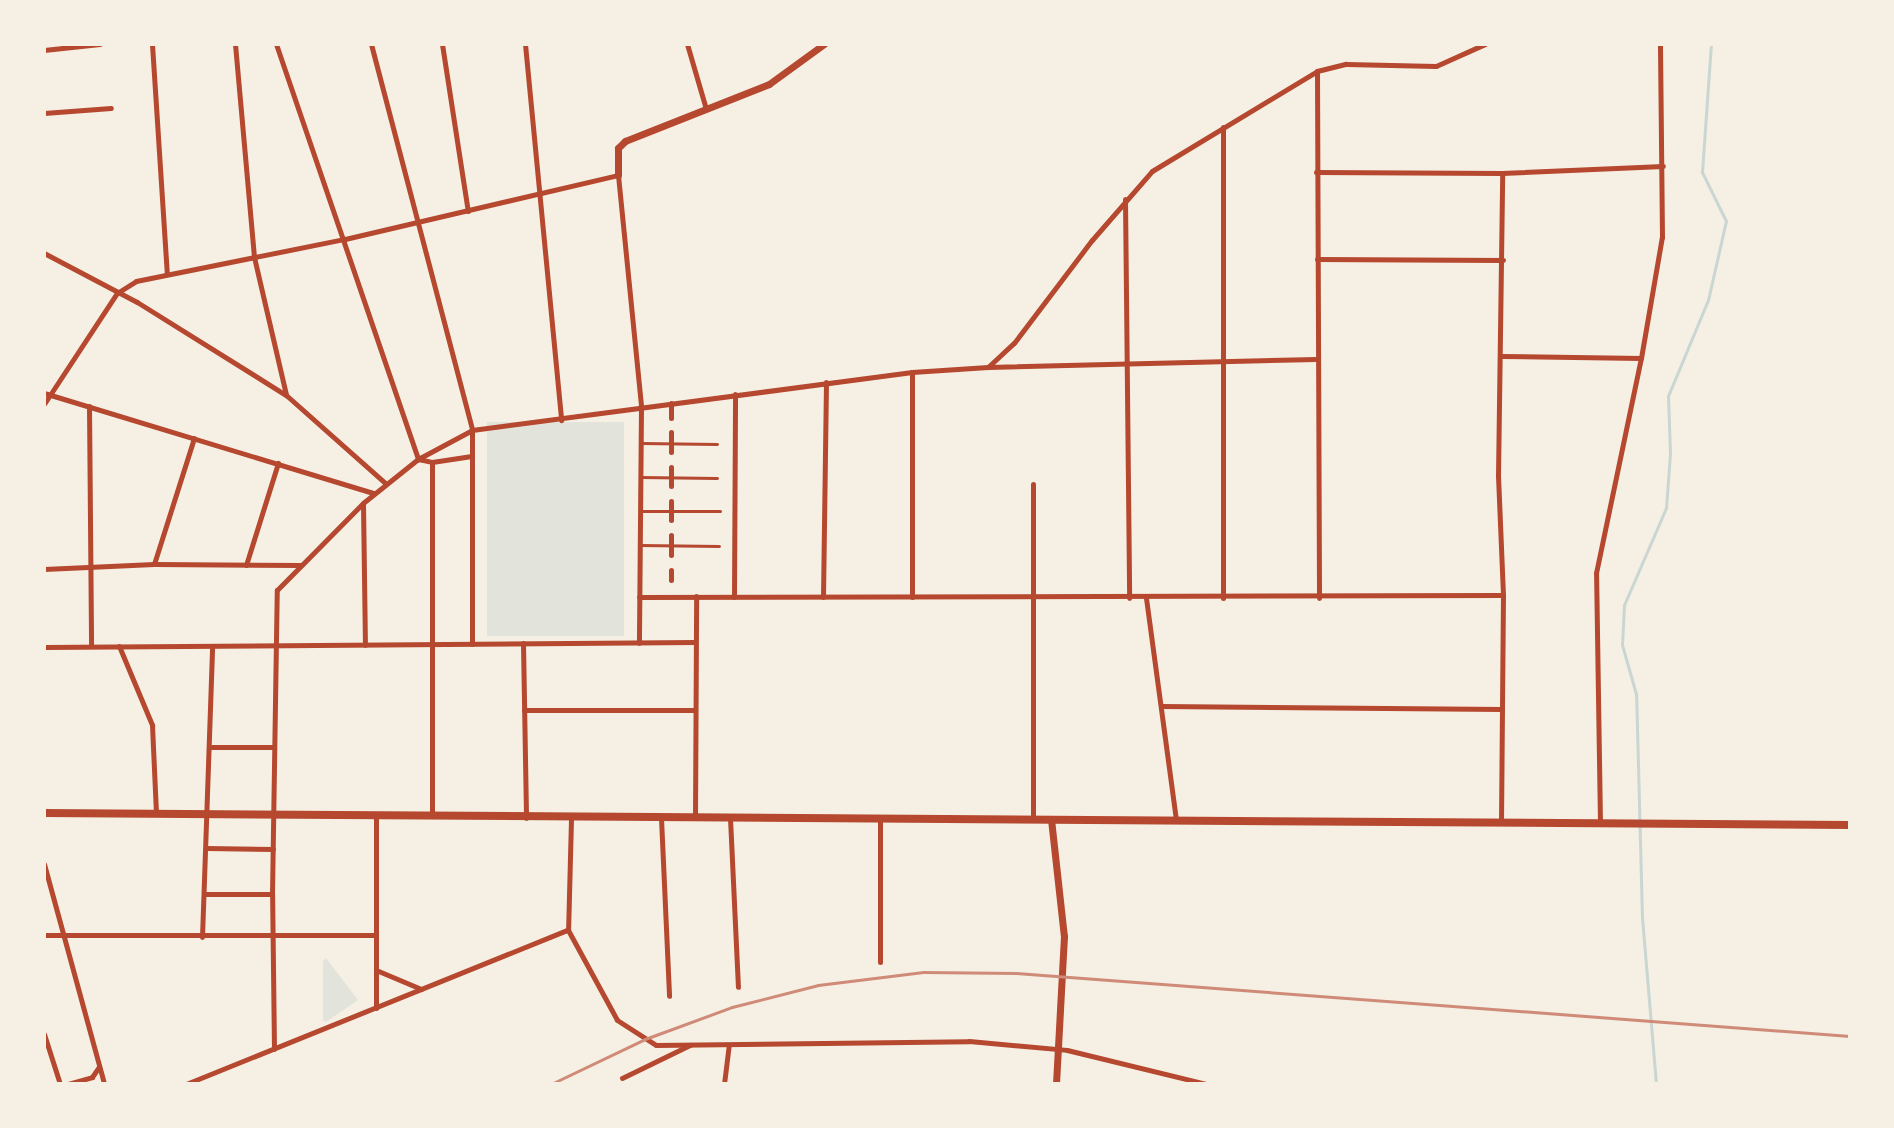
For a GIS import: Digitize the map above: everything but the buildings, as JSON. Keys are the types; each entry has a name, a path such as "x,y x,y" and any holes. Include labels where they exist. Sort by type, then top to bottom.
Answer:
{"main road":[{"path":"44,813 526,819 880,818 1850,825"}],"street":[{"path":"44,50 100,44"},
{"path":"152,44 167,274"},
{"path":"235,44 254,257 286,395"},
{"path":"276,44 418,459"},
{"path":"371,44 472,430 472,644"},
{"path":"442,44 468,211"},
{"path":"525,44 561,420"},
{"path":"687,44 706,110"},
{"path":"639,643 641,407 618,148 625,141 769,84 824,44"},
{"path":"988,367 1014,343 1125,198 1152,171 1317,71 1346,64 1436,66 1485,44"},
{"path":"1600,823 1596,573 1641,358 1662,237 1660,44"},
{"path":"1317,71 1319,598"},
{"path":"44,113 111,108"},
{"path":"1223,126 1223,598"},
{"path":"1316,172 1502,173 1663,166"},
{"path":"1501,823 1503,595 1498,476 1502,173"},
{"path":"44,404 47,394 117,293 136,281 345,239 618,175"},
{"path":"1125,198 1129,598"},
{"path":"44,253 137,302 286,395 385,483"},
{"path":"1317,259 1503,260"},
{"path":"1501,356 1641,358"},
{"path":"274,1049 272,894 277,590 363,503 418,459 472,430 912,372 988,367 1316,359"},
{"path":"912,372 912,597"},
{"path":"823,597 826,382"},
{"path":"47,394 374,493"},
{"path":"734,597 735,394"},
{"path":"671,403 671,418"},
{"path":"89,406 91,646"},
{"path":"671,432 671,452"},
{"path":"154,564 194,438"},
{"path":"418,459 432,462 472,456"},
{"path":"432,462 432,817"},
{"path":"246,565 278,463"},
{"path":"671,467 671,486"},
{"path":"1033,484 1033,819"},
{"path":"671,501 671,520"},
{"path":"363,503 365,645"},
{"path":"671,535 671,555"},
{"path":"44,569 154,564 302,565"},
{"path":"671,570 671,580"},
{"path":"639,597 1319,598 1503,595"},
{"path":"695,818 696,596"},
{"path":"1146,598 1176,821"},
{"path":"44,647 695,642"},
{"path":"523,643 526,819"},
{"path":"119,646 152,725 156,814"},
{"path":"202,937 212,646"},
{"path":"1161,706 1502,709"},
{"path":"523,710 695,710"},
{"path":"209,747 274,747"},
{"path":"376,817 376,1008"},
{"path":"661,818 669,996"},
{"path":"730,818 738,987"},
{"path":"880,818 880,962"},
{"path":"571,819 568,930 617,1020 656,1045 969,1041 1067,1050 1207,1084"},
{"path":"1051,819 1061,887 1064,962 1056,1084"},
{"path":"206,848 273,849"},
{"path":"44,864 104,1084"},
{"path":"204,894 272,894"},
{"path":"186,1084 568,930"},
{"path":"44,935 375,935"},
{"path":"376,970 422,989"},
{"path":"44,1034 60,1084"},
{"path":"622,1078 691,1044"},
{"path":"724,1084 729,1046"},
{"path":"68,1084 92,1077 98,1067"}],"lane":[{"path":"641,443 717,444"},
{"path":"640,477 717,478"},
{"path":"640,511 720,511"},
{"path":"640,545 719,546"}],"shaded area":[{"path":"487,422 624,422 624,636 487,636"},
{"path":"326,958 358,1000 326,1022 323,1020 323,961"}],"waterway":[{"path":"1656,1084 1642,918 1636,694 1622,645 1624,605 1666,508 1670,453 1668,396 1708,300 1726,221 1702,172 1711,44"}],"railway":[{"path":"551,1084 645,1039 732,1007 818,985 923,972 1016,973 1850,1036"}]}
